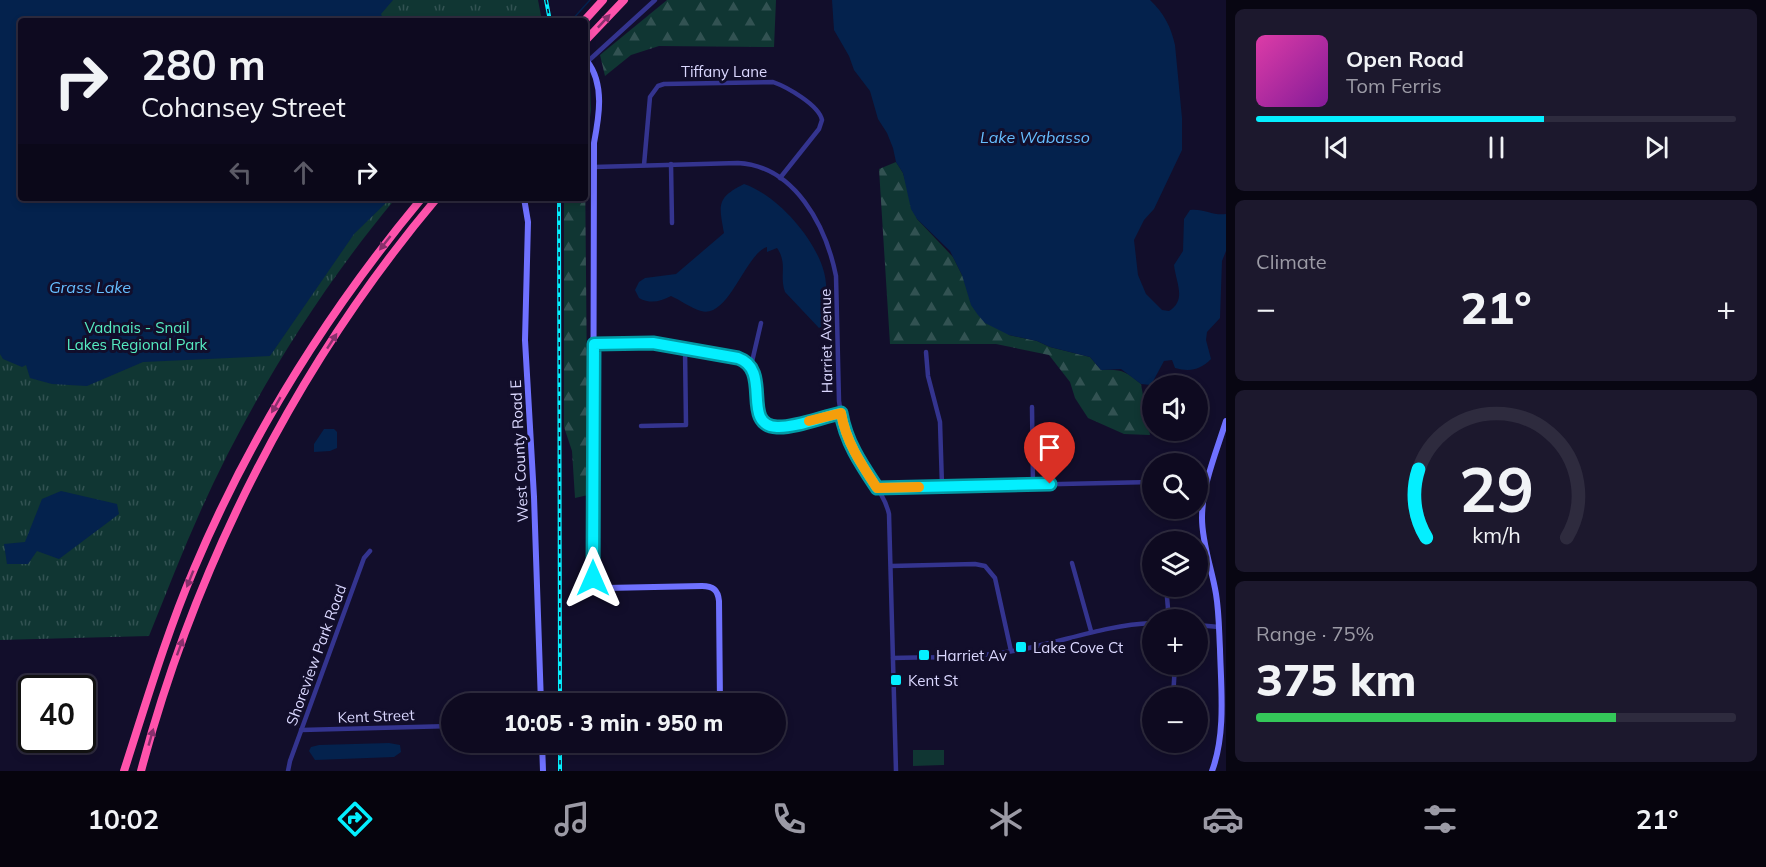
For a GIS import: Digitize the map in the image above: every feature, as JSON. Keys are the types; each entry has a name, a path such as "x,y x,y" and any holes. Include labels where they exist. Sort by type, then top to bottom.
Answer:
{"highway":[{"path":"587,18 603,0"},
{"path":"588,38 624,0"},
{"path":"124,771 162,652 181,602 212,527 252,447 321,331 373,259 420,201"},
{"path":"141,771 169,679 193,613 222,544 258,469 342,325 435,201"}],"street":[{"path":"588,60 655,0"},
{"path":"588,65 597,78 599,102 594,143 593,578 596,584 606,588 702,586 714,588 719,601 720,693"},
{"name":"Tiffany Lane","path":"644,165 650,97 658,86 773,82 789,89 816,108 822,120 820,128 780,178"},
{"name":"Harriet Avenue","path":"594,167 747,163 765,168 780,178 800,196 817,220 833,260 837,289 841,413 845,431 854,454 877,488 889,514 896,771"},
{"path":"671,164 672,223"},
{"name":"West County Road E","path":"524,201 528,222 525,340 534,496 541,693"},
{"path":"751,366 761,323"},
{"path":"594,344 653,343 741,359 751,366 756,379 758,412 768,424 783,427 841,413"},
{"path":"641,426 686,425 685,349"},
{"path":"926,352 928,376 940,422 942,486"},
{"path":"1032,407 1033,484"},
{"path":"1208,477 1226,422"},
{"path":"877,488 1142,482"},
{"path":"1202,519 1216,595 1224,704 1219,744 1212,771"},
{"name":"Shoreview Park Road","path":"288,771 364,558 370,550"},
{"path":"1072,563 1091,631"},
{"path":"891,566 975,564 985,566 995,578 1011,651"},
{"path":"893,658 960,656 1011,651 1091,631 1142,624"},
{"path":"1208,626 1219,627"},
{"name":"Kent Street","path":"301,730 441,726"},
{"path":"542,753 543,771"}],"green space":[{"name":"Vadnais - Snail Lakes Regional Park","path":"0,0 538,0 541,18 18,18 18,201 394,201 313,308 241,428 201,510 149,636 0,640"},
{"path":"667,0 776,0 774,47 659,46 631,55 605,76 600,55"},
{"path":"588,82 590,83 591,110 588,132"},
{"path":"896,162 903,173 917,219 953,257 962,275 1009,335 1090,357 1101,370 1123,372 1141,384 1142,435 1124,434 1088,418 1075,398 1070,382 1049,355 996,344 890,344 879,169"},
{"path":"564,201 585,201 588,495 575,498 572,451 564,427"},
{"path":"913,750 944,750 944,765 913,766"}],"water":[{"name":"Grass Lake","path":"0,0 393,0 381,14 383,18 18,18 18,201 388,201 354,234 270,356 143,362 87,386 52,384 30,378 26,365 22,367 3,359 0,354"},
{"name":"Lake Wabasso","path":"832,0 1150,0 1166,21 1175,45 1182,118 1182,150 1154,209 1144,220 1134,240 1138,275 1146,294 1162,310 1169,311 1178,302 1179,296 1174,265 1183,251 1184,219 1190,210 1226,214 1226,251 1222,261 1220,318 1207,332 1206,340 1211,359 1203,366 1190,370 1175,368 1172,360 1164,361 1156,375 1142,375 1141,384 1121,369 1101,370 1090,357 1009,335 985,323 971,305 962,275 950,251 917,219 911,209 903,173 896,162 887,133 878,119 870,91 854,70 834,30"},
{"path":"744,184 757,190 781,208 793,219 812,245 824,272 826,284 827,323 819,328 785,292 783,264 777,248 767,252 767,247 759,252 728,296 711,311 697,310 671,296 655,302 639,298 635,290 639,282 645,278 676,274 724,233 721,209 724,198"},
{"path":"324,429 334,429 337,432 337,448 314,452 314,444"},
{"path":"61,491 117,504 119,514 59,559 37,551 28,564 7,564 4,544 25,542 42,499"},
{"path":"389,743 400,745 401,752 394,757 315,760 309,751 311,747 319,745"}],"waterway":[{"path":"574,18 590,0"}],"railway":[{"path":"546,0 549,18"},
{"path":"559,201 560,693"},
{"path":"560,753 560,771"}],"slow traffic":[{"path":"809,421 841,413 854,454 877,488 919,487"}],"place":[{"name":"Lake Cove Ct","path":"1021,647"},
{"name":"Harriet Av","path":"924,655"},
{"name":"Kent St","path":"896,680"}],"route":[{"path":"593,578 594,344 653,343 738,358 746,362 755,374 758,412 763,421 773,426 783,427 841,413 854,454 877,488 1050,484"}]}
